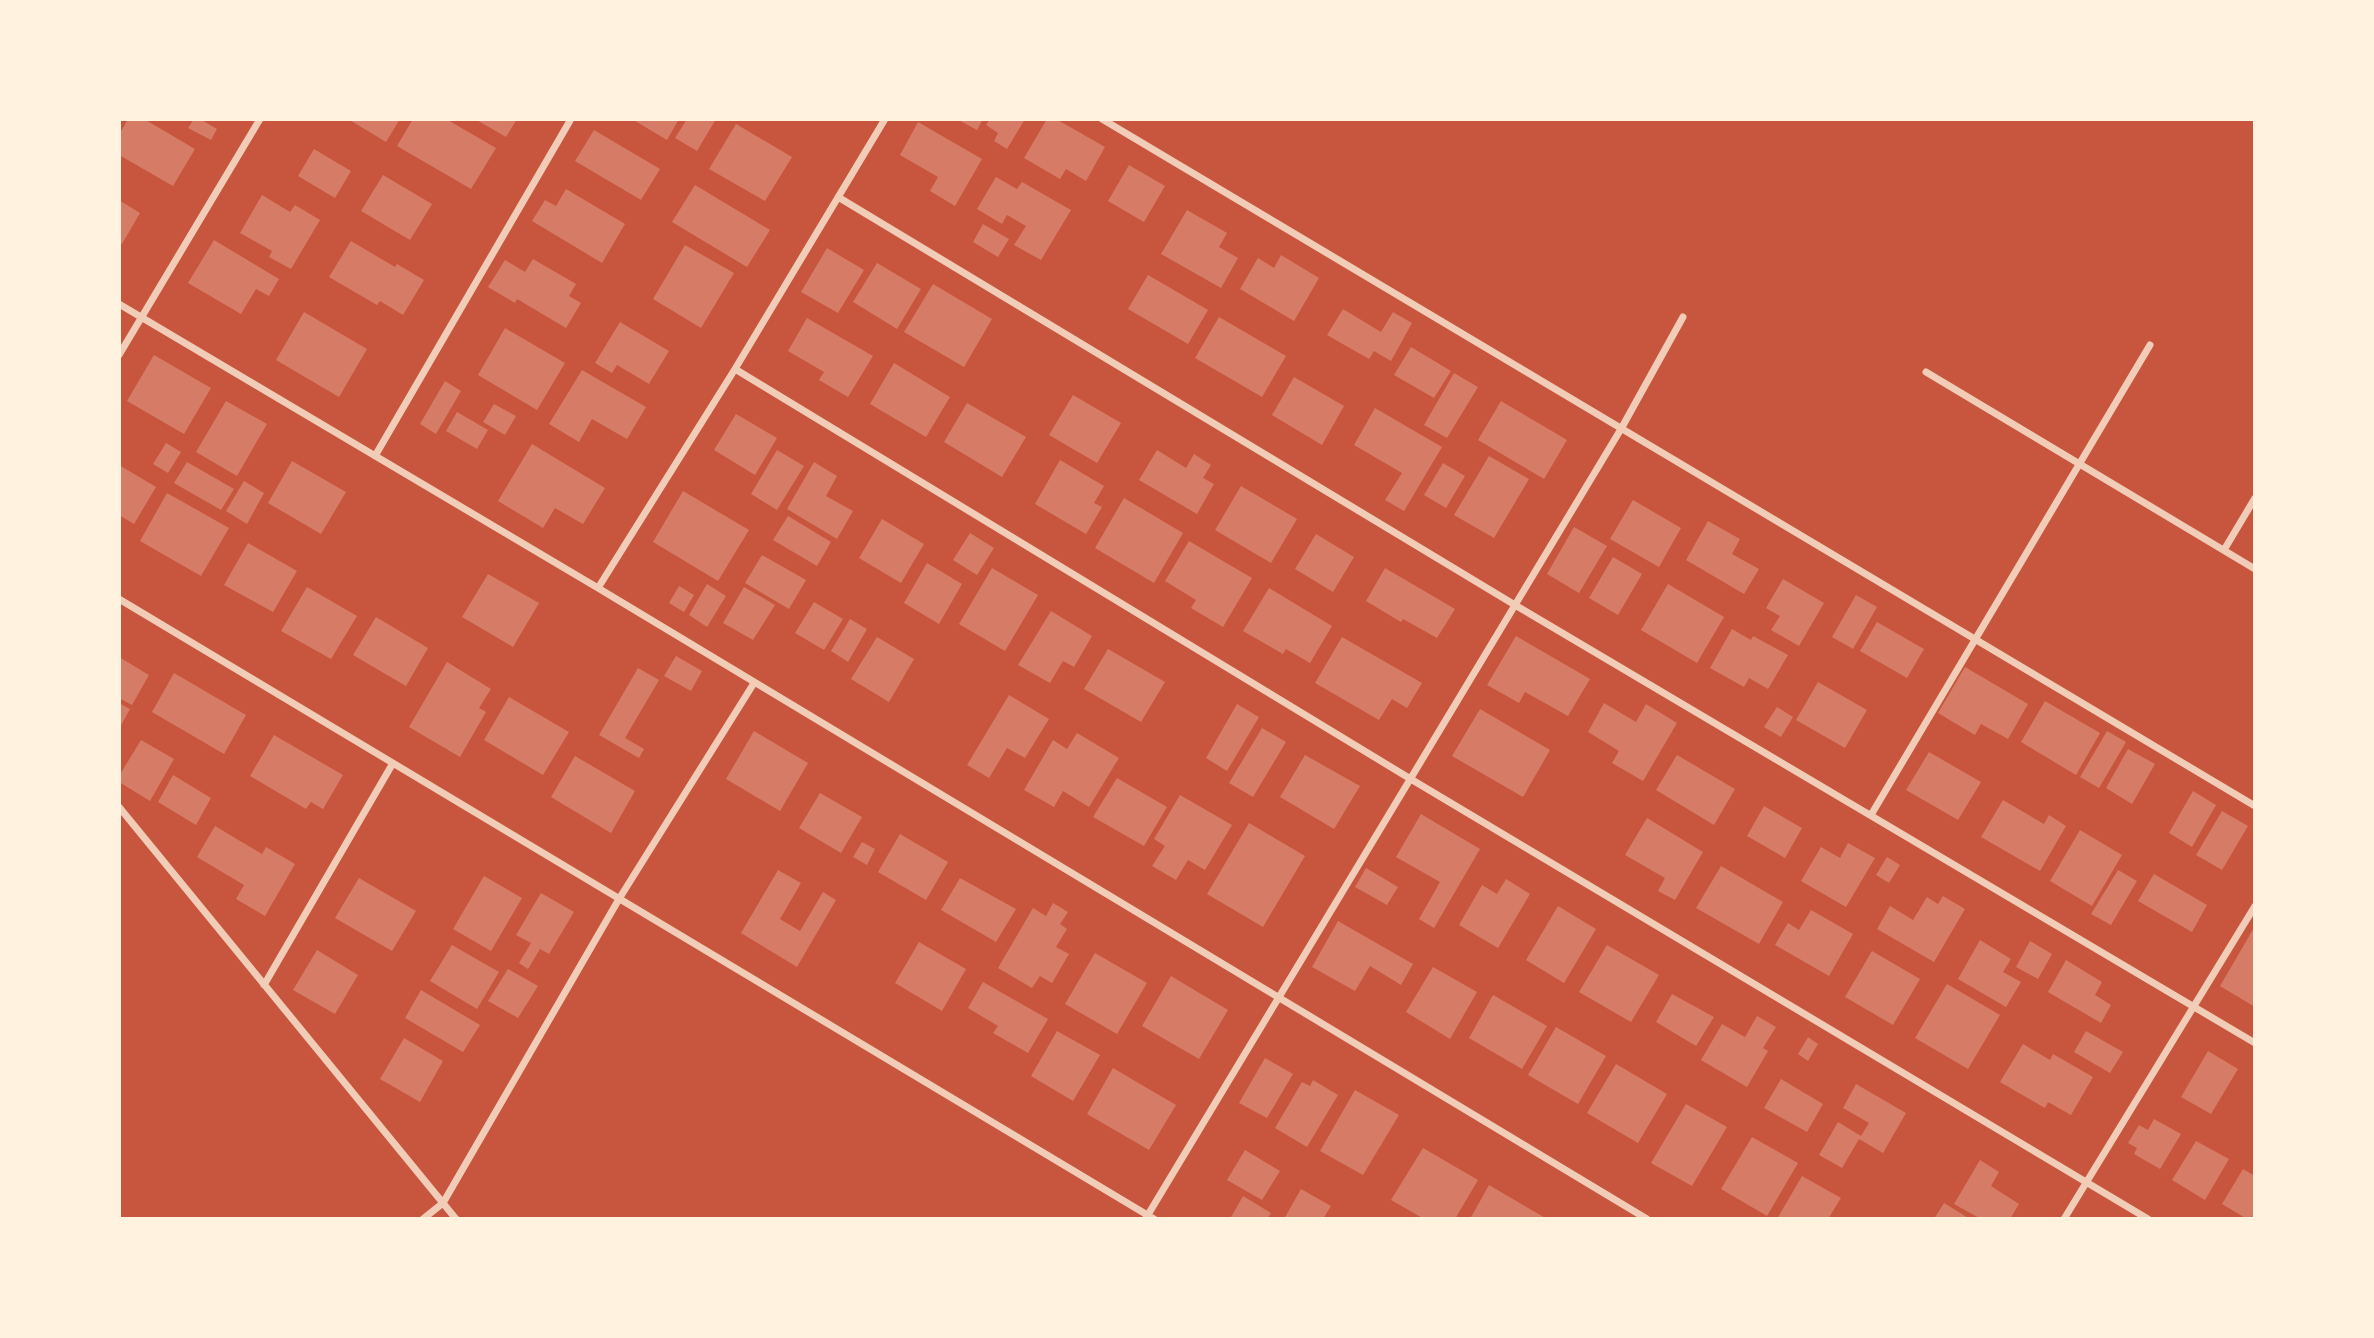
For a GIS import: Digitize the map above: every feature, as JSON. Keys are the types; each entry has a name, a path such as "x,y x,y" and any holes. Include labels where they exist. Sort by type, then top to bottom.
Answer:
{"street":[{"path":"119,355 260,119"},
{"path":"375,456 570,119"},
{"path":"598,588 885,119"},
{"path":"1102,119 2255,806"},
{"path":"838,197 1515,605 2255,1043"},
{"path":"119,304 598,588 1647,1219"},
{"path":"119,599 1149,1218 1277,997 1621,429 1683,317"},
{"path":"1871,815 2150,345"},
{"path":"734,369 1409,778 2148,1219"},
{"path":"1926,372 2255,569"},
{"path":"2224,550 2255,498"},
{"path":"424,1219 443,1203 619,899 754,683"},
{"path":"264,985 393,763"},
{"path":"119,807 456,1219"},
{"path":"2064,1219 2255,906"}],"building":[{"path":"128,119 144,119 195,149 173,186 119,155 119,135"},
{"path":"194,119 200,119 217,129 211,140 188,128"},
{"path":"348,119 400,119 386,142"},
{"path":"413,119 446,119 496,148 471,189 397,146"},
{"path":"475,119 517,119 506,137"},
{"path":"632,119 679,119 667,140"},
{"path":"687,119 716,119 697,151 675,138"},
{"path":"957,119 983,119 977,130"},
{"path":"990,119 1025,119 1007,149 994,141 998,133 986,125"},
{"path":"1047,119 1056,119 1105,147 1086,181 1066,169 1060,179 1024,158"},
{"path":"918,122 982,159 955,206 930,191 938,177 900,155"},
{"path":"736,124 792,157 765,201 709,169"},
{"path":"594,130 660,169 641,200 575,161"},
{"path":"314,149 351,171 335,198 298,176"},
{"path":"1129,165 1165,186 1144,222 1108,201"},
{"path":"383,175 432,204 410,240 361,211"},
{"path":"996,177 1017,189 1022,182 1071,210 1041,260 1014,245 1026,226 1007,215 1002,224 977,209"},
{"path":"695,185 770,230 747,267 672,222"},
{"path":"566,189 625,224 602,263 532,221 545,200 556,206"},
{"path":"262,195 290,212 295,205 320,220 291,269 269,257 272,251 240,233"},
{"path":"119,200 140,213 122,244 119,243"},
{"path":"1187,210 1227,233 1219,247 1238,258 1221,288 1161,254"},
{"path":"983,224 1009,239 998,257 973,242"},
{"path":"214,240 279,279 269,296 256,289 241,314 188,283"},
{"path":"351,241 395,267 397,264 424,280 403,315 380,301 377,305 329,277"},
{"path":"685,245 734,273 701,328 653,299"},
{"path":"827,248 864,270 838,313 801,292"},
{"path":"1281,255 1319,278 1294,321 1240,289 1258,258 1274,268"},
{"path":"533,259 576,284 569,296 581,303 566,328 517,299 515,303 488,287 505,260 525,272"},
{"path":"877,263 921,289 897,329 853,302"},
{"path":"1148,275 1208,310 1188,344 1128,309"},
{"path":"933,284 992,319 964,367 904,332"},
{"path":"1343,309 1381,332 1393,312 1412,323 1391,361 1374,351 1369,359 1327,335"},
{"path":"304,312 367,349 339,397 276,360"},
{"path":"1219,317 1286,356 1262,397 1195,358"},
{"path":"807,318 873,356 848,397 819,380 824,372 788,351"},
{"path":"620,322 669,351 649,384 617,365 612,373 595,363"},
{"path":"505,328 565,363 537,410 478,375"},
{"path":"1411,347 1451,371 1434,398 1394,375"},
{"path":"154,355 211,388 184,434 127,401"},
{"path":"894,363 950,397 926,437 870,404"},
{"path":"582,370 646,407 627,439 592,419 579,442 549,424"},
{"path":"1454,373 1478,387 1447,438 1424,425"},
{"path":"1294,377 1344,406 1322,445 1272,415"},
{"path":"445,381 461,391 436,434 420,424"},
{"path":"1073,395 1121,423 1097,463 1049,435"},
{"path":"226,401 267,424 237,476 196,452"},
{"path":"1501,401 1567,440 1544,479 1478,440"},
{"path":"967,403 1026,437 1002,477 944,442"},
{"path":"494,404 516,416 505,435 483,422"},
{"path":"1375,408 1442,447 1404,511 1385,500 1402,473 1354,445"},
{"path":"457,412 488,430 477,449 446,431"},
{"path":"736,414 777,438 755,475 714,450"},
{"path":"166,443 181,452 168,473 153,464"},
{"path":"532,444 605,488 583,524 555,508 543,528 498,501"},
{"path":"777,450 804,466 777,510 751,494"},
{"path":"1157,450 1186,468 1194,454 1211,465 1203,478 1214,484 1197,514 1139,480"},
{"path":"1489,456 1529,479 1494,538 1454,515"},
{"path":"1060,460 1104,486 1094,503 1102,507 1086,534 1035,504"},
{"path":"292,461 346,492 321,534 268,503"},
{"path":"187,462 234,489 221,510 174,483"},
{"path":"814,462 837,476 826,496 853,511 837,539 787,509"},
{"path":"1443,463 1465,476 1446,508 1424,495"},
{"path":"119,465 156,487 134,524 119,515"},
{"path":"244,481 264,493 247,524 226,511"},
{"path":"1241,486 1297,519 1271,563 1215,530"},
{"path":"683,491 749,530 718,581 653,542"},
{"path":"167,493 229,528 201,576 140,541"},
{"path":"1124,498 1183,533 1154,583 1095,548"},
{"path":"1633,500 1681,528 1659,567 1610,539"},
{"path":"788,516 831,542 817,566 773,540"},
{"path":"882,519 924,544 901,583 859,558"},
{"path":"1708,521 1740,539 1732,554 1759,569 1744,594 1686,560"},
{"path":"1574,527 1607,546 1579,593 1547,574"},
{"path":"970,533 994,548 977,575 953,560"},
{"path":"1316,534 1354,557 1333,592 1295,569"},
{"path":"1189,541 1252,578 1223,627 1191,608 1196,600 1165,581"},
{"path":"248,543 297,571 273,612 224,585"},
{"path":"762,555 806,580 789,609 745,583"},
{"path":"1613,557 1642,574 1618,615 1589,598"},
{"path":"927,563 962,584 939,624 904,603"},
{"path":"992,568 1038,595 1005,651 959,624"},
{"path":"1385,568 1455,609 1437,638 1403,619 1401,622 1366,601"},
{"path":"488,574 539,603 513,647 462,617"},
{"path":"1783,579 1824,603 1799,646 1771,630 1780,616 1766,608"},
{"path":"707,584 726,596 707,627 689,615"},
{"path":"1668,584 1724,617 1697,663 1641,630"},
{"path":"679,586 694,595 684,612 669,603"},
{"path":"307,587 357,616 331,659 281,631"},
{"path":"744,587 775,605 753,640 723,623"},
{"path":"1269,588 1332,626 1310,663 1286,649 1283,654 1243,631"},
{"path":"1856,595 1877,607 1853,649 1832,637"},
{"path":"814,602 843,619 824,650 795,633"},
{"path":"1051,611 1092,636 1074,667 1063,661 1050,683 1018,665"},
{"path":"376,617 428,648 406,686 353,655"},
{"path":"850,619 867,629 848,662 831,651"},
{"path":"1877,622 1924,649 1907,678 1860,651"},
{"path":"1732,629 1751,640 1753,636 1788,655 1768,689 1749,678 1744,687 1710,668"},
{"path":"1516,636 1590,679 1568,716 1525,692 1519,703 1487,685"},
{"path":"877,637 914,659 889,702 851,679"},
{"path":"1342,637 1422,683 1407,708 1392,699 1379,720 1315,683"},
{"path":"1108,649 1165,682 1141,722 1084,689"},
{"path":"676,656 702,671 691,691 664,676"},
{"path":"119,657 149,675 132,705 119,698"},
{"path":"447,662 491,689 479,708 486,712 460,757 409,727"},
{"path":"1965,667 2028,704 2008,739 1981,724 1975,735 1938,713"},
{"path":"638,668 659,680 625,738 644,749 639,758 599,735"},
{"path":"174,673 246,715 224,754 152,712"},
{"path":"1818,682 1867,710 1845,748 1796,720"},
{"path":"1009,695 1049,719 1025,758 1007,748 989,778 967,765"},
{"path":"509,697 569,732 543,775 484,740"},
{"path":"2045,701 2100,733 2076,775 2021,742"},
{"path":"119,703 130,709 119,729"},
{"path":"1604,703 1636,722 1646,704 1677,723 1643,781 1612,763 1619,751 1588,732"},
{"path":"1237,704 1259,717 1227,771 1206,758"},
{"path":"1777,707 1793,717 1781,737 1764,727"},
{"path":"1480,709 1550,750 1523,797 1452,756"},
{"path":"1262,728 1286,742 1253,797 1229,783"},
{"path":"754,731 808,763 780,811 726,779"},
{"path":"2107,731 2126,742 2099,788 2080,777"},
{"path":"1077,733 1119,758 1089,807 1063,791 1054,807 1024,790 1053,740 1067,749"},
{"path":"274,735 343,775 323,809 311,802 306,809 250,776"},
{"path":"141,740 174,759 150,801 119,782 119,776"},
{"path":"2128,749 2155,764 2132,804 2106,788"},
{"path":"1929,752 1981,782 1958,820 1906,790"},
{"path":"1305,755 1360,786 1334,829 1280,797"},
{"path":"1677,755 1735,789 1714,825 1656,790"},
{"path":"575,756 635,791 611,833 551,797"},
{"path":"173,775 211,798 196,825 158,802"},
{"path":"1117,778 1167,807 1144,846 1093,817"},
{"path":"2193,791 2216,805 2192,847 2169,833"},
{"path":"820,793 862,817 841,853 799,828"},
{"path":"1180,795 1232,825 1205,870 1188,860 1176,880 1152,866 1165,846 1154,839"},
{"path":"2003,800 2044,824 2049,815 2066,826 2040,871 1981,837"},
{"path":"1764,806 1802,828 1785,858 1747,836"},
{"path":"2222,811 2248,826 2222,870 2196,855"},
{"path":"1421,814 1480,849 1434,928 1419,919 1440,882 1396,857"},
{"path":"1647,818 1703,852 1675,900 1658,891 1665,878 1625,855"},
{"path":"1249,823 1305,856 1263,927 1207,894"},
{"path":"215,826 262,854 266,847 295,864 265,916 236,899 244,885 197,857"},
{"path":"2080,830 2122,855 2092,906 2050,881"},
{"path":"900,834 948,862 926,900 878,872"},
{"path":"862,842 875,849 867,865 853,857"},
{"path":"1848,843 1875,858 1846,907 1801,881 1821,847 1840,858"},
{"path":"1887,857 1900,865 1889,883 1876,875"},
{"path":"1721,866 1783,902 1759,944 1696,908"},
{"path":"1366,868 1398,887 1387,905 1355,887"},
{"path":"778,870 801,883 780,919 800,931 823,892 836,900 797,967 741,933"},
{"path":"2118,870 2137,881 2111,925 2091,914"},
{"path":"2154,874 2207,905 2192,932 2138,901"},
{"path":"484,876 522,898 491,951 453,929"},
{"path":"359,878 416,911 392,951 335,918"},
{"path":"960,878 1016,909 996,942 941,910"},
{"path":"1506,879 1530,894 1498,948 1459,925 1482,885 1497,894"},
{"path":"541,893 574,912 549,954 540,949 528,969 519,963 531,943 516,935"},
{"path":"1943,896 1965,909 1934,962 1877,929 1890,906 1913,920 1927,897 1938,904"},
{"path":"1053,903 1068,912 1060,924 1067,929 1056,947 1069,954 1052,983 1040,976 1032,988 998,968 1033,908 1046,916"},
{"path":"1558,906 1596,929 1564,983 1526,960"},
{"path":"1811,910 1853,934 1829,976 1775,945 1788,923 1799,930"},
{"path":"1338,921 1413,964 1401,985 1370,966 1355,991 1312,967"},
{"path":"2255,926 2255,1007 2220,986"},
{"path":"1980,940 2011,959 2003,972 2021,982 2006,1007 1958,979"},
{"path":"2030,941 2052,954 2038,979 2016,967"},
{"path":"919,942 966,969 942,1011 895,983"},
{"path":"452,945 499,972 477,1009 430,981"},
{"path":"1607,945 1659,975 1631,1022 1579,992"},
{"path":"317,950 358,975 335,1014 293,990"},
{"path":"1872,951 1920,979 1893,1025 1845,997"},
{"path":"1095,953 1147,983 1117,1034 1065,1004"},
{"path":"2066,960 2102,982 2095,995 2111,1005 2101,1023 2048,992"},
{"path":"1433,967 1477,992 1450,1039 1406,1012"},
{"path":"508,969 538,986 518,1018 488,1001"},
{"path":"1171,976 1228,1010 1199,1059 1142,1026"},
{"path":"983,982 1048,1019 1028,1053 993,1033 998,1026 968,1008"},
{"path":"1947,984 2000,1015 1968,1069 1915,1038"},
{"path":"421,990 480,1025 463,1052 405,1018"},
{"path":"1672,994 1714,1017 1696,1046 1656,1022"},
{"path":"1493,995 1547,1026 1522,1069 1469,1038"},
{"path":"1757,1016 1776,1027 1763,1048 1768,1051 1747,1087 1701,1060 1722,1024 1745,1037"},
{"path":"1556,1027 1606,1056 1578,1104 1528,1075"},
{"path":"1057,1031 1100,1055 1073,1101 1031,1076"},
{"path":"2086,1031 2123,1052 2110,1073 2074,1052"},
{"path":"1808,1037 1818,1044 1808,1061 1798,1054"},
{"path":"404,1038 443,1061 420,1102 380,1079"},
{"path":"2023,1044 2050,1060 2053,1054 2093,1077 2071,1115 2048,1102 2045,1108 2000,1082"},
{"path":"2208,1051 2238,1069 2211,1114 2181,1097"},
{"path":"1265,1058 1293,1074 1267,1118 1239,1103"},
{"path":"1616,1064 1667,1094 1638,1143 1587,1113"},
{"path":"1113,1068 1176,1105 1149,1150 1087,1114"},
{"path":"1781,1079 1823,1104 1807,1132 1764,1108"},
{"path":"1313,1080 1338,1095 1307,1147 1275,1128 1302,1082 1310,1086"},
{"path":"1856,1084 1906,1113 1883,1153 1859,1139 1842,1168 1819,1155 1838,1122 1861,1136 1869,1123 1843,1108"},
{"path":"1355,1090 1399,1115 1363,1175 1320,1151"},
{"path":"1686,1104 1727,1127 1692,1186 1651,1163"},
{"path":"2154,1119 2181,1134 2160,1169 2134,1154 2137,1148 2128,1143 2139,1125 2148,1130"},
{"path":"1752,1137 1798,1163 1767,1216 1721,1189"},
{"path":"2196,1141 2229,1159 2205,1200 2172,1180"},
{"path":"1423,1148 1478,1180 1455,1219 1424,1219 1391,1200"},
{"path":"1245,1150 1280,1171 1262,1200 1227,1180"},
{"path":"1980,1160 1999,1172 1991,1186 2019,1204 2010,1219 1981,1219 1954,1204"},
{"path":"2243,1169 2255,1176 2255,1219 2247,1219 2222,1204"},
{"path":"1802,1176 1841,1198 1828,1219 1777,1219"},
{"path":"1489,1185 1547,1219 1470,1219"},
{"path":"1301,1189 1331,1206 1323,1219 1284,1219"},
{"path":"1243,1196 1271,1213 1267,1219 1230,1219"},
{"path":"1944,1203 1970,1219 1934,1219"}]}
